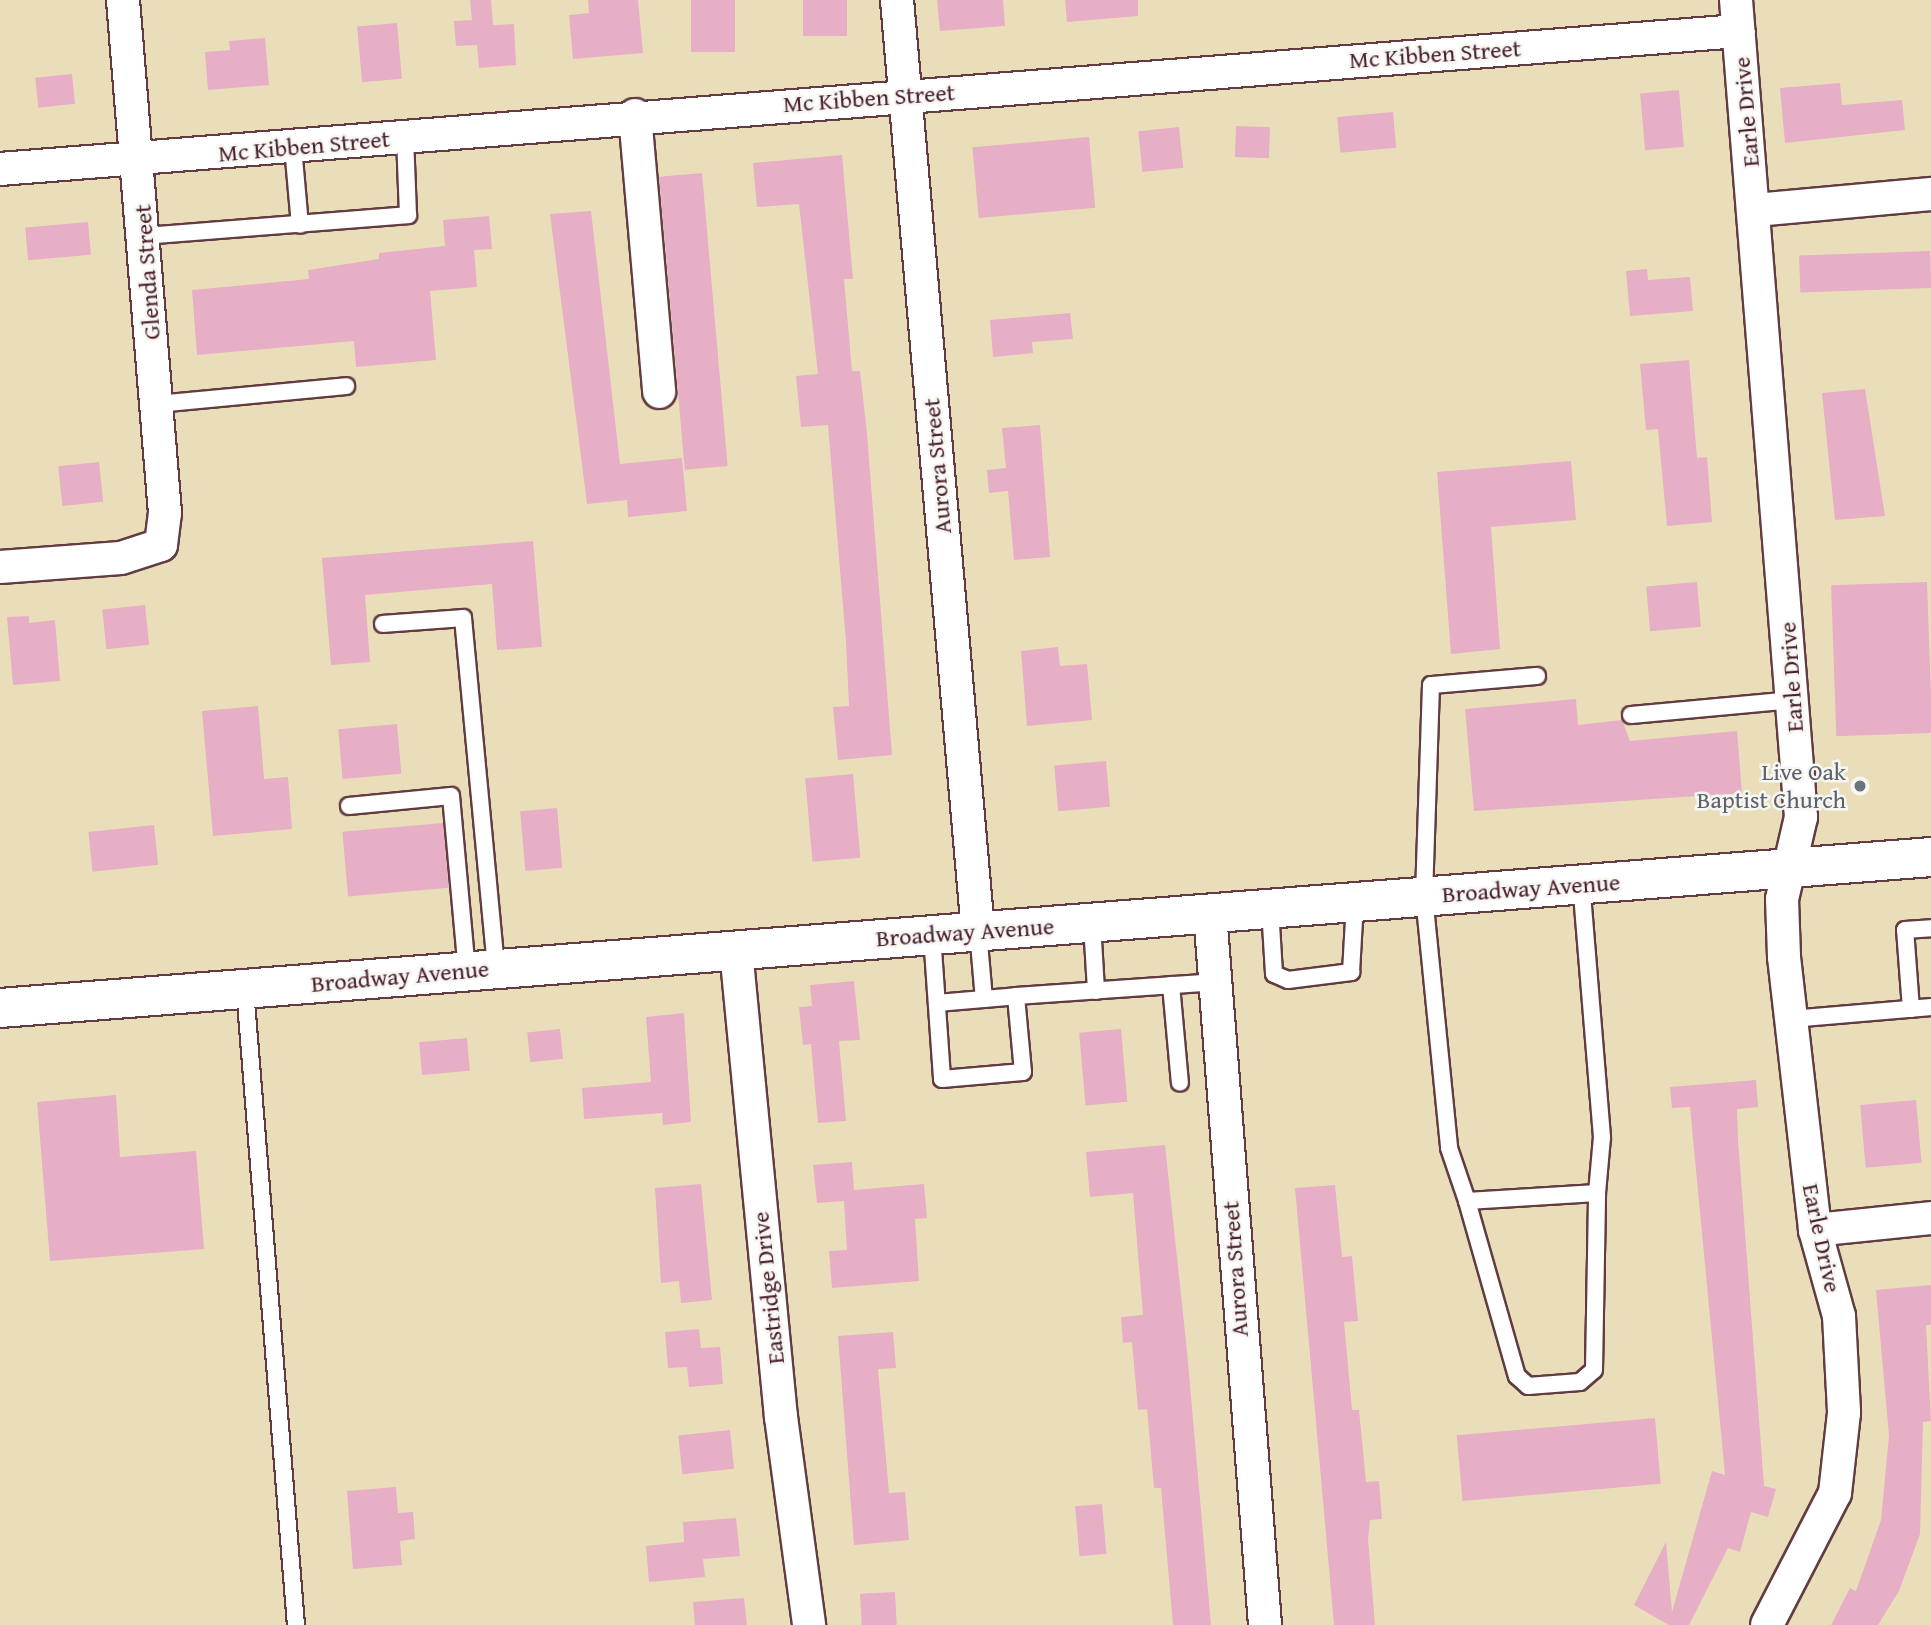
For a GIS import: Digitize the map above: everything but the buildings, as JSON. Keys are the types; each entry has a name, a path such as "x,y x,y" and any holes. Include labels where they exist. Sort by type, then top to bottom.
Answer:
{"main road":[{"name":"Broadway Avenue","path":"0,1008 1931,857"}],"street":[{"name":"Glenda Street","path":"0,567 121,558 160,545 165,513 123,0"},
{"name":"Aurora Street","path":"897,0 978,931"},
{"name":"Earle Drive","path":"1736,0 1755,211 1801,817 1793,868 1782,899 1791,1019 1815,1230 1839,1316 1844,1413 1835,1493 1767,1625"},
{"name":"Mc Kibben Street","path":"0,169 293,147 635,115 1739,31"},
{"path":"635,115 659,392"},
{"path":"1755,211 1931,194"},
{"name":"Aurora Street","path":"1210,913 1265,1625"},
{"name":"Eastridge Drive","path":"736,950 781,1416 809,1625"},
{"path":"1815,1230 1931,1218"}],"lane":[{"path":"144,236 408,215 405,137"},
{"path":"293,147 300,225"},
{"path":"157,404 346,386"},
{"path":"383,624 464,618 481,970"},
{"path":"1537,676 1432,685 1424,896 1449,1148 1467,1201 1517,1376 1528,1386 1580,1382 1594,1370 1597,1193 1602,1137 1581,884"},
{"path":"1631,715 1793,700"},
{"path":"349,806 451,796 481,970"},
{"path":"1270,908 1274,974 1300,979 1351,972 1355,902"},
{"path":"1091,922 1096,990"},
{"path":"1911,1009 1905,930 1931,928"},
{"path":"978,931 984,999"},
{"path":"932,935 942,1079 1023,1072 1016,996"},
{"path":"937,1003 1214,982"},
{"path":"1171,985 1180,1083"},
{"path":"244,989 296,1625"},
{"path":"1791,1019 1931,1007"},
{"path":"1467,1201 1597,1193"}],"place":[{"name":"Live Oak Baptist Church","path":"1860,786"}]}
